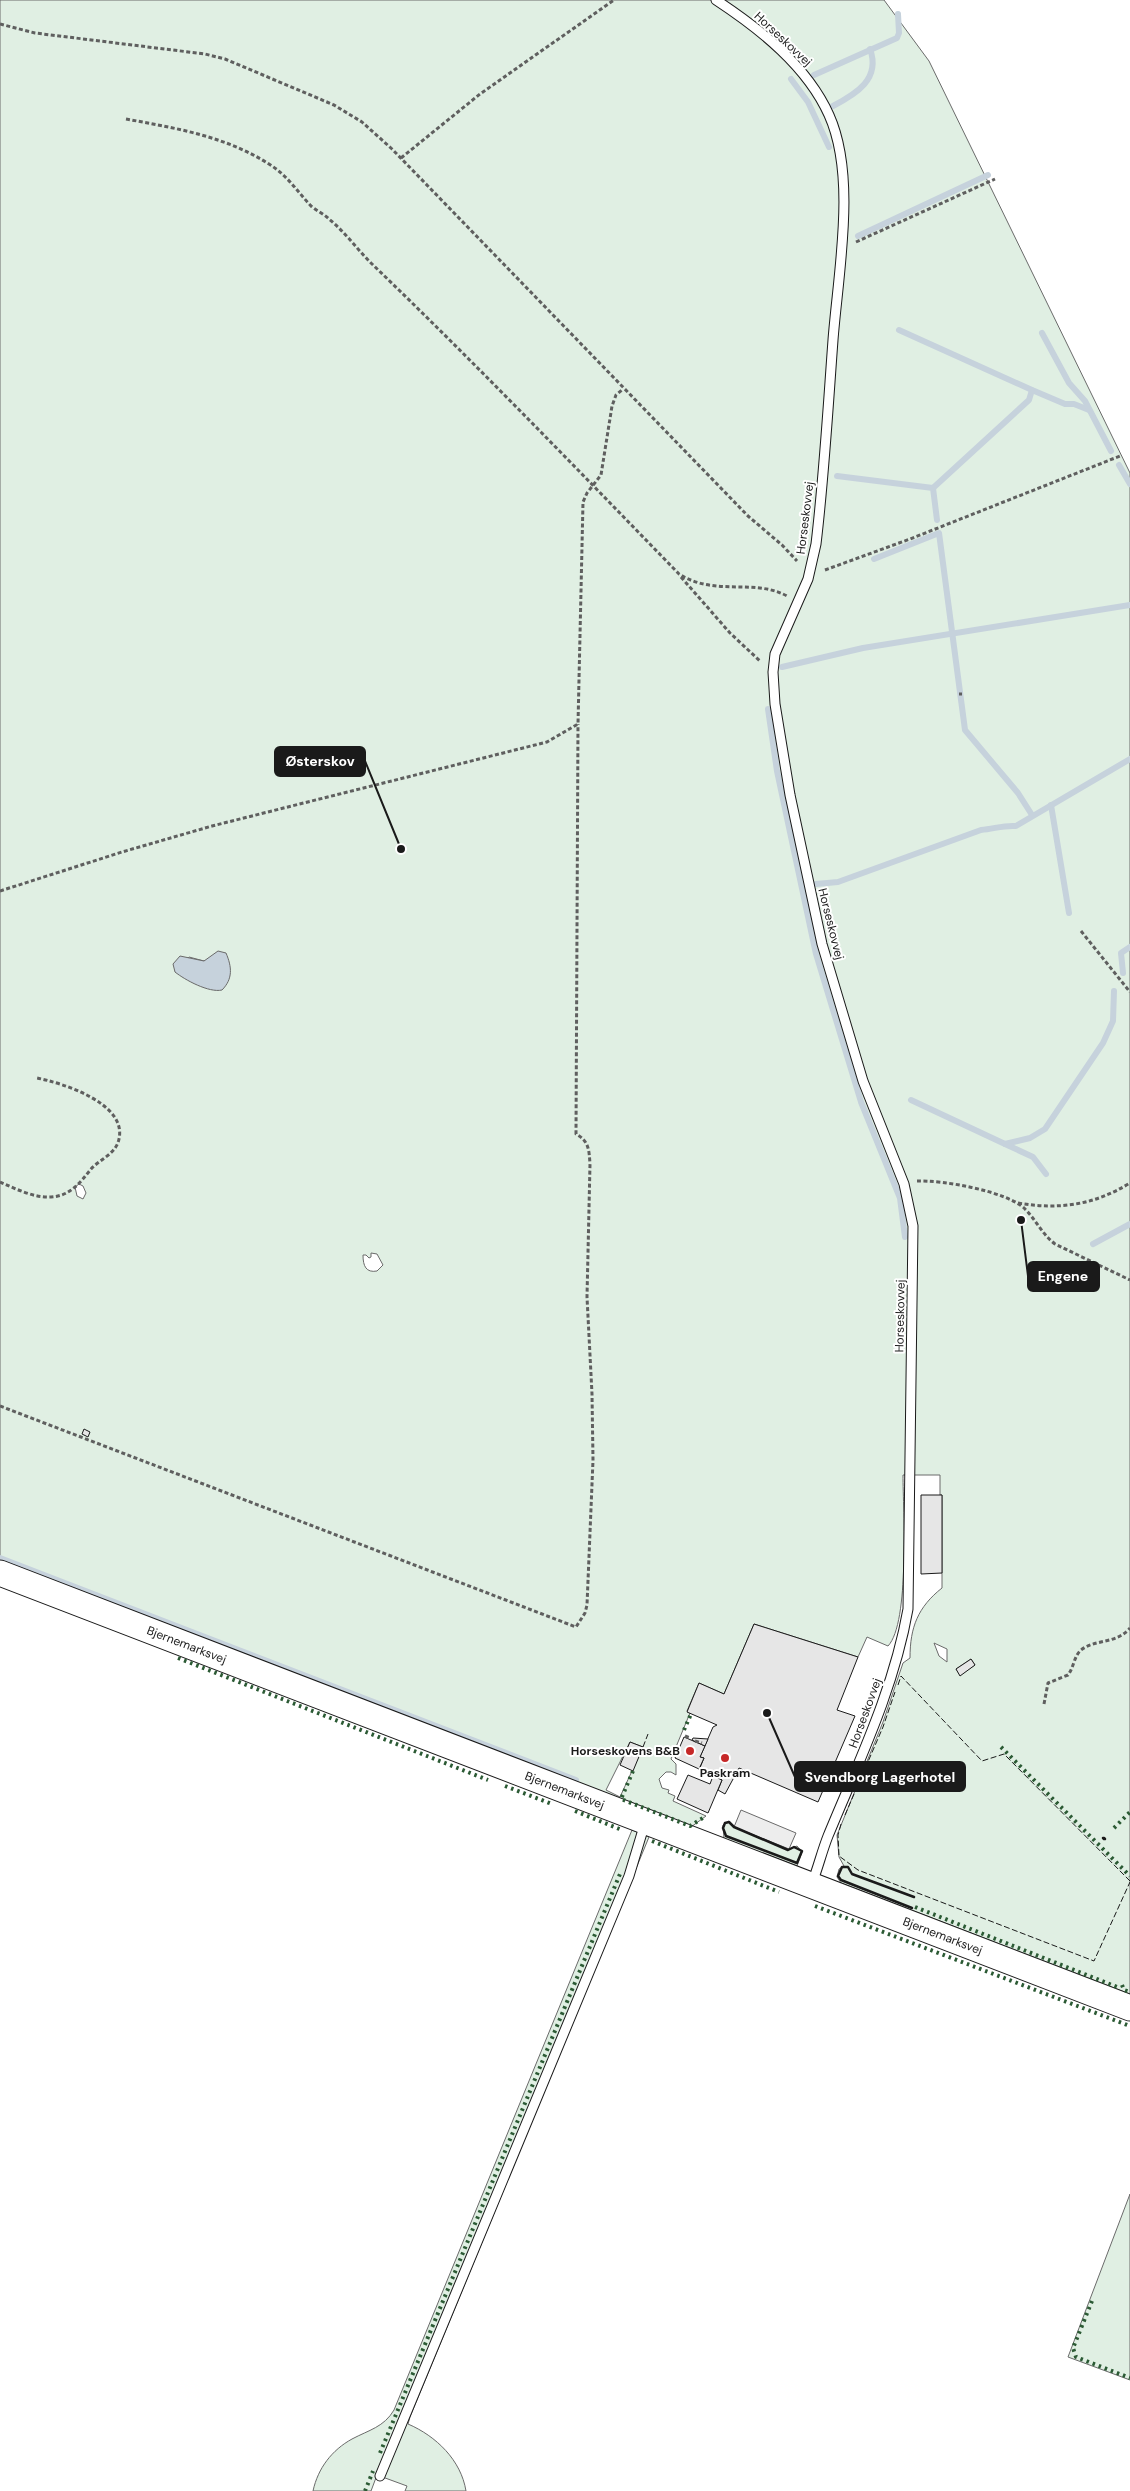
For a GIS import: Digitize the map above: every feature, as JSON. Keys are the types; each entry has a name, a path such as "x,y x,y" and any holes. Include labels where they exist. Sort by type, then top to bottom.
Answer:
{"street":[{"name":"Bjernemarksvej","path":"0,1573 1130,2008"}],"lane":[{"name":"Horseskovvej","path":"716,0 758,30 804,76 828,114 838,144 843,173 841,243 816,544 809,576 779,642 773,672 776,711 790,795 822,944 863,1081 904,1184 912,1213 914,1244 908,1609 902,1640 887,1693 828,1837 811,1886"},
{"path":"380,2476 636,1858 646,1822"}],"path":[{"path":"401,158 480,94 614,0"},
{"path":"0,24 35,33 205,54 225,59 334,105 362,122 401,158 622,389 748,516 790,553 809,576 910,539 1120,456"},
{"path":"126,119 171,127 214,138 263,160 292,181 312,206 330,219 434,322 593,485 679,574 730,633 773,672"},
{"path":"841,243 855,243 865,239 995,179"},
{"path":"0,1406 576,1627 586,1613 593,1411 587,1297 590,1164 588,1145 584,1138 576,1134 578,724 583,502 601,475 613,400 622,389"},
{"path":"679,574 709,586 769,588 798,602"},
{"path":"0,892 212,826 547,742 578,724"},
{"path":"1081,931 1130,992"},
{"path":"0,1182 34,1195 52,1197 62,1195 75,1187 92,1167 108,1156 119,1140 118,1124 96,1100 68,1086 37,1078"},
{"path":"904,1184 924,1181 978,1190 998,1194 1018,1203 1042,1208 1082,1204 1099,1199 1130,1183"},
{"path":"1018,1203 1055,1244 1130,1280"},
{"path":"1044,1704 1048,1683 1068,1674 1076,1656 1082,1649 1116,1638 1130,1628"},
{"path":"685,1736 690,1738"},
{"path":"695,1740 702,1744"}],"green space":[{"path":"0,0 884,0 929,61 1130,473 1130,1994 841,1883 837,1877 839,1869 844,1866 839,1857 837,1835 883,1722 903,1663 910,1658 910,1647 917,1618 921,1610 942,1588 942,1495 940,1495 940,1475 903,1475 904,1565 900,1614 895,1633 888,1646 867,1637 858,1657 754,1624 724,1694 699,1683 687,1711 690,1713 671,1759 676,1764 676,1775 666,1772 659,1779 662,1788 669,1790 668,1793 675,1796 673,1801 706,1816 691,1827 0,1560","holes":["189,957 204,961 208,960 175,972","79,1184 83,1186 86,1193 83,1199 77,1196 75,1187","371,1253 377,1254 383,1265 377,1271 370,1271 366,1268 363,1255 369,1258","934,1643 947,1649 947,1662 939,1656","971,1659 975,1665 960,1675 956,1669","630,1742 643,1747 620,1797 606,1790"]},
{"path":"729,1821 735,1827 789,1849 797,1846 802,1852 797,1866 724,1839 723,1825"},
{"path":"632,1830 649,1837 408,2424 428,2435 446,2450 459,2469 466,2491 405,2491 407,2486 377,2475 371,2491 313,2491 322,2467 332,2454 345,2443 381,2424 394,2410"},
{"path":"1130,2194 1130,2380 1068,2357"}],"shaded area":[{"path":"218,951 226,953 230,968 230,977 222,990 204,988 175,972 173,964 180,956 204,961"},
{"path":"741,1810 796,1833 789,1849 734,1827"}],"building":[{"path":"84,1429 90,1432 88,1437 82,1434"},
{"path":"921,1495 942,1495 942,1573 921,1574"},
{"path":"754,1624 858,1657 837,1710 855,1716 818,1802 739,1768 725,1794 718,1790 722,1780 699,1770 704,1758 700,1757 713,1727 717,1725 687,1712 699,1683 724,1694"},
{"path":"971,1659 975,1665 960,1676 956,1669"},
{"name":"Horseskovens B&B","path":"684,1737 705,1746 700,1757 704,1758 699,1769 675,1758"},
{"path":"693,1738 708,1739 705,1746 692,1740"},
{"path":"630,1742 643,1747 633,1771 620,1765"},
{"path":"688,1775 710,1784 713,1776 722,1780 708,1813 677,1799"}],"waterway":[{"path":"814,75 897,38 899,33 898,14"},
{"path":"833,106 858,91 869,77 873,60 870,49"},
{"path":"791,79 808,102 829,147"},
{"path":"858,236 988,175"},
{"path":"899,330 1065,404 1074,404 1089,410"},
{"path":"1042,333 1069,383 1085,401 1111,451"},
{"path":"933,488 1029,400 1032,390"},
{"path":"1119,465 1130,484"},
{"path":"837,476 933,488 937,520"},
{"path":"874,559 939,533 965,730 1018,793 1032,815"},
{"path":"782,667 863,648 1130,605"},
{"path":"768,709 777,771 816,954 861,1102 900,1198 905,1237"},
{"path":"816,884 838,882 981,830 1016,826 1130,759"},
{"path":"1051,805 1069,913"},
{"path":"1123,973 1121,953 1130,947"},
{"path":"911,1100 1005,1144 1030,1138 1045,1129 1103,1043 1113,1021 1114,991"},
{"path":"1005,1144 1033,1157 1046,1174"},
{"path":"1093,1244 1130,1224"},
{"path":"0,1558 576,1780"}],"hedge":[{"path":"178,1658 488,1780"},
{"path":"684,1730 691,1714"},
{"path":"1001,1747 1130,1876"},
{"path":"633,1771 621,1799 690,1826 706,1816"},
{"path":"505,1786 552,1804"},
{"path":"575,1811 622,1830"},
{"path":"1114,1828 1130,1812"},
{"path":"652,1841 779,1892"},
{"path":"380,2453 620,1874"},
{"path":"815,1906 1130,2026"},
{"path":"915,1907 1117,1987"},
{"path":"1122,1985 1124,1990 1130,1992"},
{"path":"1092,2301 1073,2348 1076,2357 1130,2378"},
{"path":"365,2491 373,2471"}],"fence":[{"path":"898,1685 901,1676 982,1761 1004,1754 1130,1881"},
{"path":"845,1815 883,1727 895,1692"},
{"path":"643,1747 648,1734"},
{"path":"841,1824 838,1835 839,1856 858,1870 1094,1961 1130,1882"}],"wall":[{"path":"729,1822 734,1827 788,1850 794,1847 802,1851 797,1863 726,1836 723,1828 725,1823 729,1822"},
{"path":"1103,1838 1104,1838 1105,1839 1104,1839 1103,1838"},
{"path":"912,1908 841,1880 838,1876 842,1867 848,1867 852,1874 914,1897"}],"place":[{"name":"Østerskov","path":"401,849"},
{"name":"Engene","path":"1021,1220"},
{"name":"Svendborg Lagerhotel","path":"767,1713"},
{"name":"Horseskovens B&B","path":"690,1751"},
{"name":"Paskram","path":"725,1758"}]}
